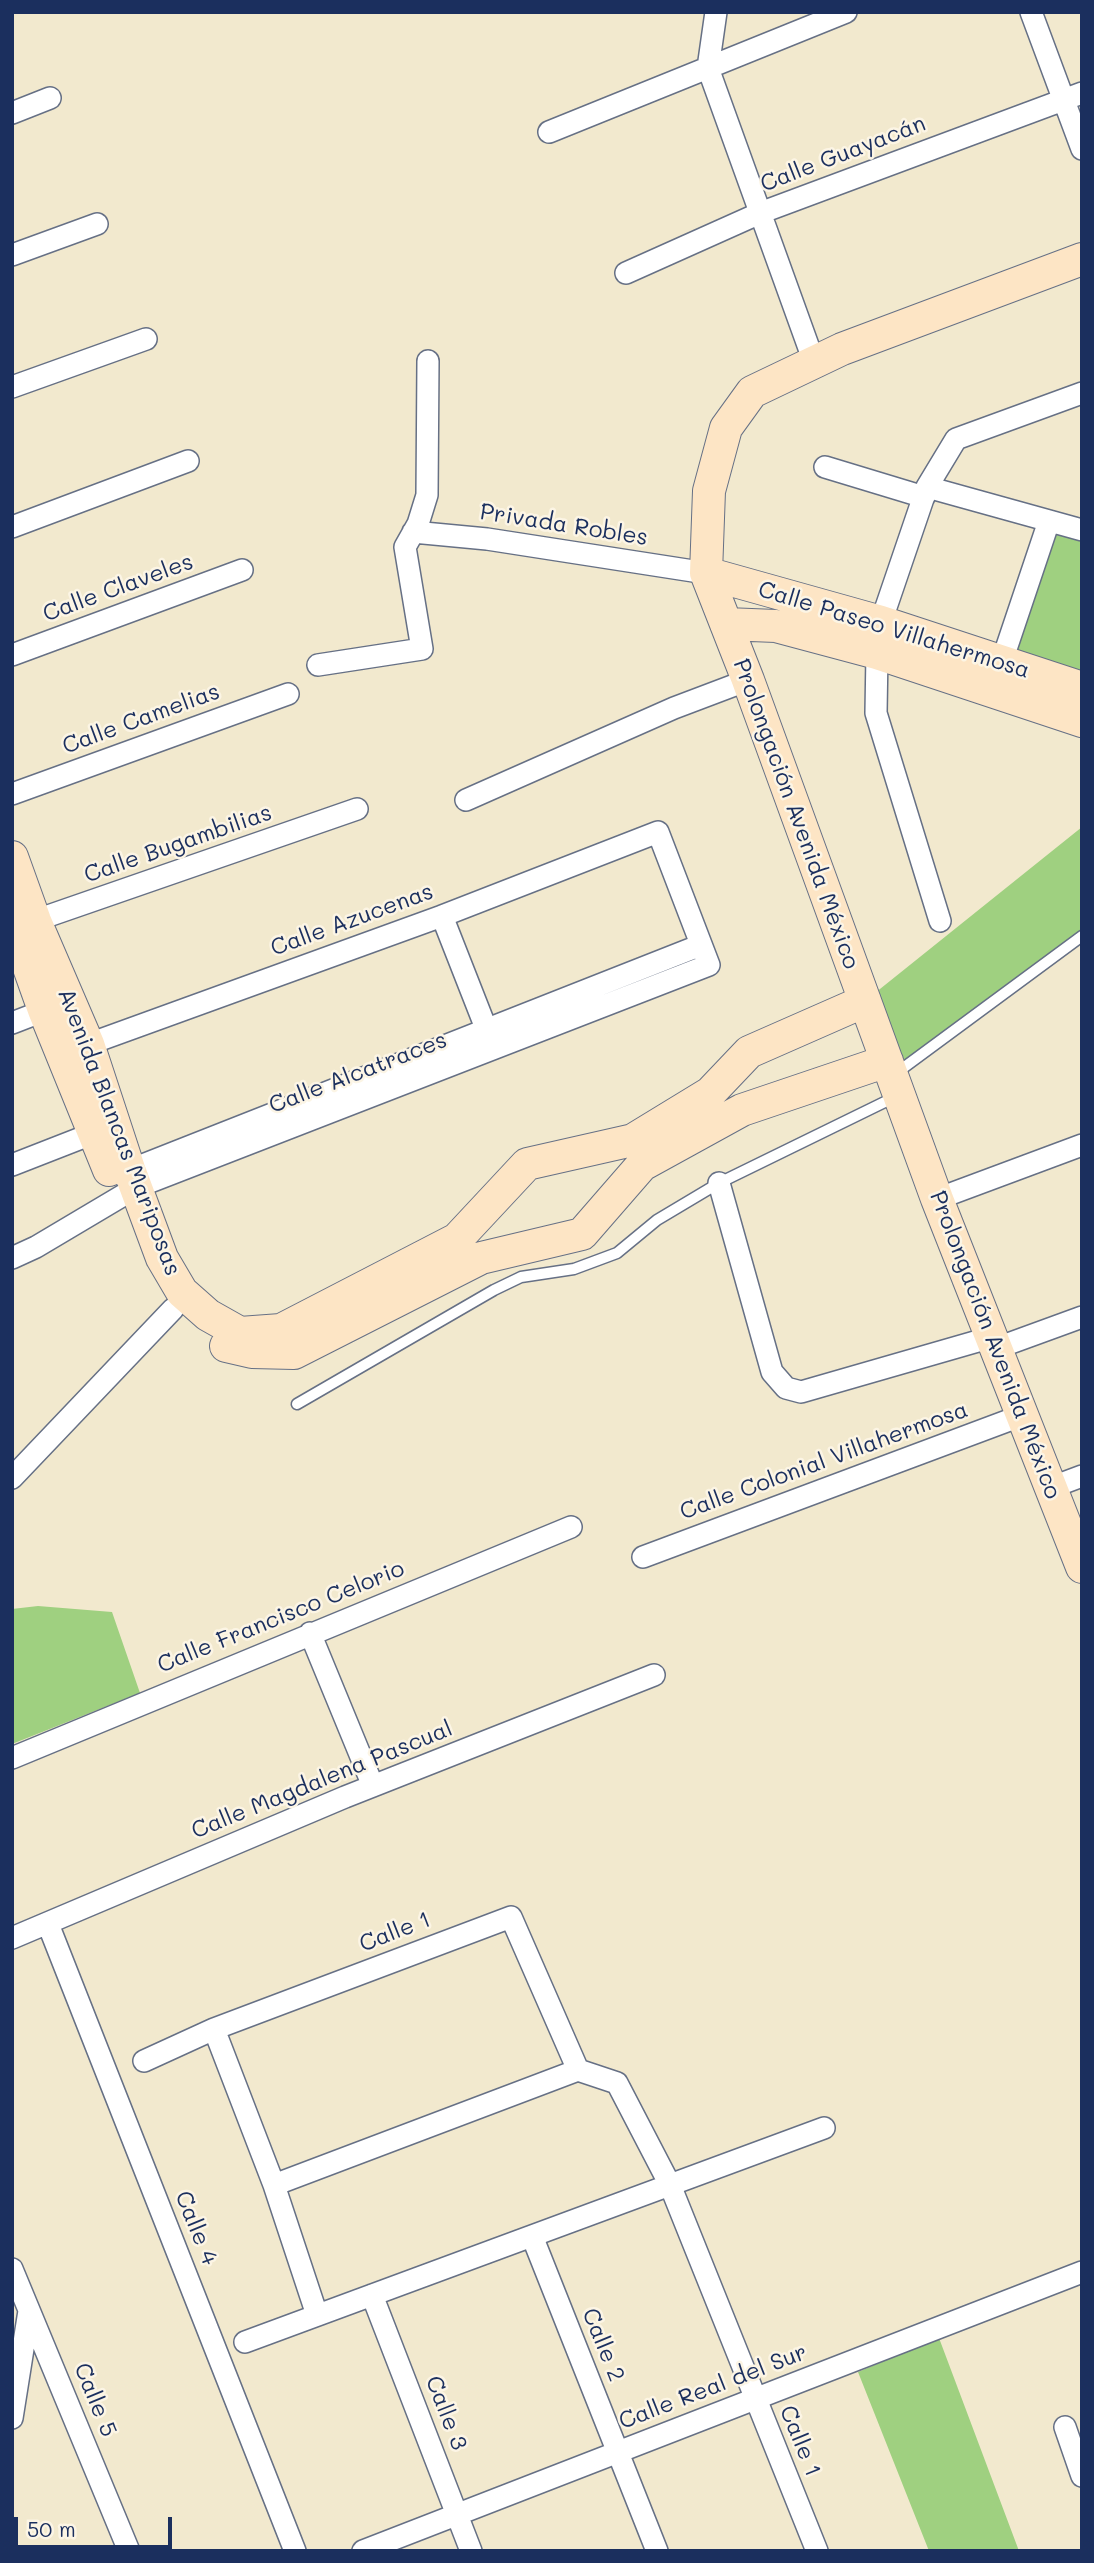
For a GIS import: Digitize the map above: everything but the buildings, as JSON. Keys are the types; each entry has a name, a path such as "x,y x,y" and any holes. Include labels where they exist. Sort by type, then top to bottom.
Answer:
{"street":[{"path":"716,12 708,68 814,362"},
{"path":"549,132 846,12"},
{"path":"1031,12 1073,96 1082,149"},
{"name":"Calle Guayacán","path":"626,273 760,213 1073,96"},
{"path":"12,113 50,98"},
{"path":"12,255 97,224"},
{"name":"Prolongación Avenida México","path":"1082,259 842,349 752,392 726,428 709,491 706,573 748,680 937,1199 1082,1567"},
{"path":"12,387 146,340"},
{"path":"318,665 422,649 405,547 427,495 428,361"},
{"path":"940,921 876,713 879,638 926,492 957,439 1082,393"},
{"path":"12,527 188,461"},
{"path":"825,467 1082,530"},
{"path":"1002,661 1049,521"},
{"name":"Privada Robles","path":"413,532 487,539 706,573"},
{"name":"Calle Claveles","path":"12,655 242,570"},
{"name":"Calle Paseo Villahermosa","path":"706,573 879,638 1082,721"},
{"name":"Calle Paseo Villahermosa","path":"726,624 776,626 879,638 1002,661 1082,688"},
{"path":"466,800 674,708 748,680"},
{"name":"Calle Camelias","path":"12,794 288,694"},
{"name":"Calle Bugambilias","path":"21,923 357,809"},
{"name":"Calle Azucenas","path":"76,1049 442,916 657,832 705,956"},
{"name":"Avenida Blancas Mariposas","path":"16,878 21,923 76,1049 124,1182 143,1262 159,1294 173,1309 200,1333 225,1346 252,1352 294,1353 481,1258 582,1234 642,1165 741,1110 893,1077"},
{"path":"442,916 490,1039"},
{"name":"Calle Alcatraces","path":"12,1258 36,1247 124,1182 705,956"},
{"name":"Avenida Blancas Mariposas","path":"76,1049 94,1133 124,1182 162,1258 182,1292 208,1315 240,1333 281,1329 457,1239 527,1164 633,1140 710,1093 750,1052 865,1001"},
{"path":"12,1023 57,1005"},
{"path":"12,1165 94,1133"},
{"path":"937,1199 1082,1146"},
{"path":"719,1183 772,1371 786,1388 801,1392 995,1343 1082,1317"},
{"name":"Calle Alcatraces","path":"12,1276 36,1247"},
{"path":"12,1478 173,1309"},
{"name":"Calle Colonial Villahermosa","path":"643,1557 1023,1415"},
{"path":"1051,1488 1082,1476"},
{"name":"Calle Francisco Celorio","path":"12,1758 571,1527"},
{"path":"310,1633 373,1786"},
{"name":"Calle Magdalena Pascual","path":"12,1938 373,1786 654,1675"},
{"name":"Calle 1","path":"144,2061 214,2029 511,1917 578,2070 617,2083 670,2185 817,2551"},
{"name":"Calle 4","path":"48,1924 295,2551"},
{"path":"214,2029 274,2185 317,2315"},
{"path":"274,2185 578,2070"},
{"path":"244,2342 824,2128"},
{"name":"Calle 2","path":"532,2236 657,2551"},
{"name":"Calle 5","path":"13,2271 129,2551"},
{"name":"Calle Real del Sur","path":"363,2551 1082,2272"},
{"name":"Calle 3","path":"372,2295 471,2551"},
{"path":"12,2418 29,2309"},
{"path":"1065,2427 1082,2476"}],"lane":[{"path":"297,1404 521,1277 574,1269 617,1253 657,1220 893,1077 1082,936"}],"green space":[{"path":"1049,521 1082,530 1082,688 1002,661"},
{"path":"1082,827 1082,936 892,1076 865,1001"},
{"path":"38,1606 112,1612 140,1693 12,1744 12,1609"},
{"path":"939,2338 1019,2551 929,2551 858,2372"}]}
